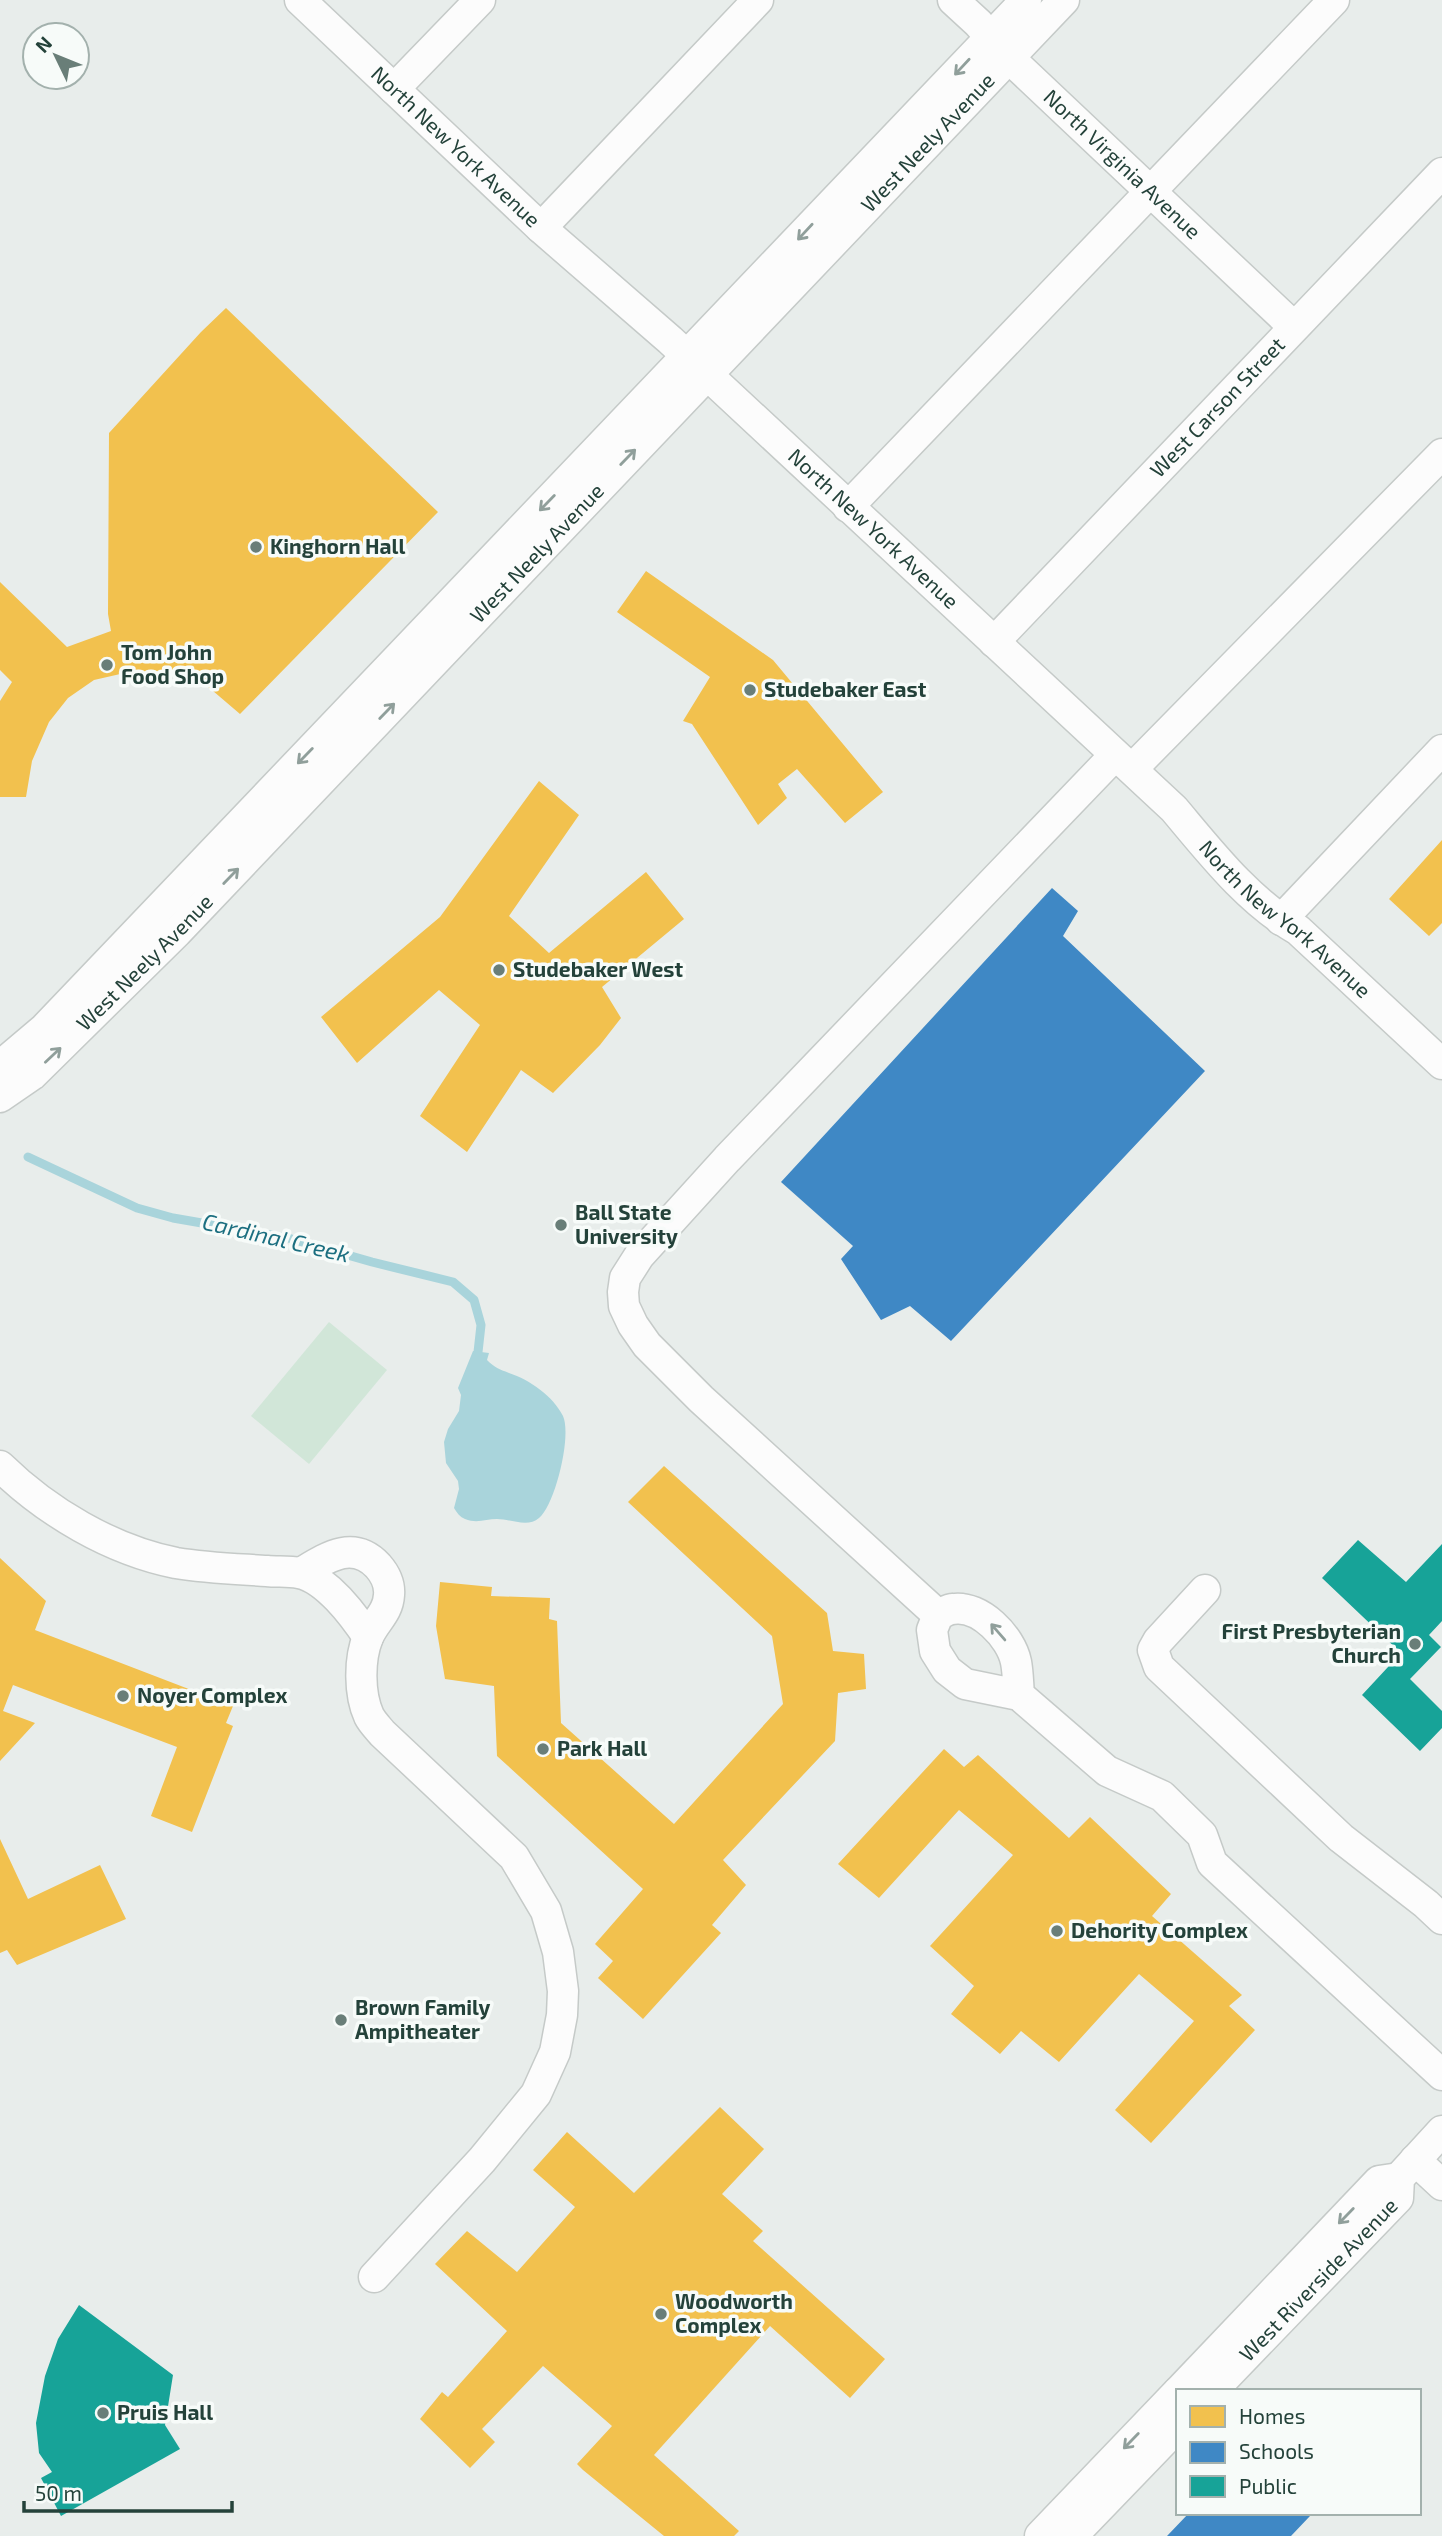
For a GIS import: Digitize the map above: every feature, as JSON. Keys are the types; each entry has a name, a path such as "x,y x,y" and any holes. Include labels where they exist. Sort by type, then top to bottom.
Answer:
{"street":[{"name":"North New York Avenue","path":"300,0 541,228 697,365 1124,762 1174,809 1223,867 1281,920 1298,930 1442,1064"},
{"path":"394,89 480,0"},
{"path":"541,228 758,0"},
{"name":"North Virginia Avenue","path":"953,0 1294,327"},
{"name":"West Neely Avenue","path":"1000,47 1026,0"},
{"name":"West Neely Avenue","path":"0,1066 44,1030 697,365 1000,47 1064,0"},
{"path":"848,507 1334,0"},
{"name":"West Carson Street","path":"993,642 1442,173"},
{"name":"West Neely Avenue","path":"0,1097 41,1066 177,932 697,365"},
{"path":"938,1615 701,1399 647,1345 624,1306 625,1278 639,1256 727,1159 1124,762 1442,454"},
{"path":"1281,920 1442,750"},
{"path":"0,1466 50,1507 91,1532 126,1548 176,1563 301,1573 332,1592 368,1637"},
{"path":"301,1573 339,1553 356,1553 370,1558 384,1574 390,1591 388,1608 368,1637 362,1668 363,1691 369,1717 382,1733 514,1857 546,1911 558,1952 563,1991 558,2038 536,2094 482,2160 374,2277"},
{"path":"1205,1590 1158,1641 1153,1650 1159,1667 1341,1838 1442,1919"},
{"path":"1019,1695 1016,1660 1004,1636 990,1622 968,1610 953,1609 938,1615 932,1630 935,1651 947,1670 965,1684 1019,1695 1107,1771 1162,1796 1202,1835 1212,1863 1442,2075"},
{"name":"West Riverside Avenue","path":"1214,2389 1398,2197 1407,2169 1442,2131"},
{"path":"1180,2389 1379,2181 1407,2169 1442,2185"},
{"path":"1040,2536 1176,2393"},
{"path":"1072,2536 1176,2429"}],"green space":[{"path":"329,1322 387,1370 309,1464 251,1416"}],"water":[{"path":"473,1351 489,1353 487,1360 492,1365 540,1390 563,1416 564,1454 556,1485 545,1511 535,1521 474,1521 465,1519 454,1508 459,1489 458,1481 446,1463 444,1442 459,1411 461,1395 458,1388"}],"building: Homes":[{"name":"Kinghorn Hall","path":"226,308 438,512 240,714 199,679 173,672 129,672 94,680 68,698 49,722 32,761 26,797 0,797 0,701 12,682 0,670 0,582 67,647 111,631 108,614 109,433"},
{"name":"Studebaker East","path":"646,571 773,660 883,792 845,823 797,769 778,784 787,798 758,825 692,724 683,721 710,677 617,612"},
{"name":"Studebaker West","path":"539,781 579,815 509,916 549,953 646,872 684,919 602,987 621,1018 600,1045 553,1093 521,1070 467,1152 420,1116 480,1025 439,990 357,1063 321,1017 440,917"},
{"path":"1442,840 1442,923 1429,936 1389,899"},
{"name":"Park Hall","path":"664,1466 827,1613 833,1651 864,1654 866,1689 838,1693 835,1741 723,1860 746,1885 712,1925 721,1933 643,2019 598,1978 613,1961 595,1944 643,1889 497,1756 494,1686 445,1679 436,1626 440,1582 492,1587 491,1596 550,1598 549,1619 557,1621 561,1723 674,1824 783,1704 772,1636 628,1502"},
{"name":"Noyer Complex","path":"0,1558 46,1601 35,1630 233,1706 226,1723 233,1726 192,1832 151,1816 177,1747 13,1685 3,1711 35,1723 0,1761"},
{"name":"Dehority Complex","path":"944,1749 964,1767 978,1755 1069,1838 1090,1817 1171,1894 1152,1916 1242,1995 1229,2006 1255,2030 1151,2143 1115,2110 1194,2021 1139,1974 1059,2062 1021,2031 1000,2054 951,2014 974,1986 930,1946 1013,1855 959,1810 879,1898 838,1864"},
{"path":"0,1839 28,1899 100,1865 126,1919 17,1965 7,1950 0,1953"},
{"name":"Woodworth Complex","path":"720,2107 764,2149 722,2194 763,2231 753,2241 885,2359 850,2398 770,2326 654,2455 739,2531 734,2536 664,2536 583,2470 577,2464 612,2426 543,2366 482,2429 495,2442 470,2468 420,2419 442,2392 448,2397 507,2331 435,2264 467,2231 517,2272 575,2207 533,2170 567,2132 634,2193"}],"building: Schools":[{"path":"1052,888 1078,911 1063,936 1205,1071 951,1341 910,1306 881,1320 841,1259 853,1246 781,1182"},
{"path":"1187,2515 1310,2516 1291,2536 1167,2536"}],"building: Public":[{"name":"First Presbyterian Church","path":"1358,1540 1406,1582 1442,1544 1442,1621 1429,1635 1441,1647 1410,1679 1442,1711 1442,1728 1420,1751 1362,1695 1401,1653 1322,1578"},
{"name":"Pruis Hall","path":"79,2305 173,2375 165,2425 180,2449 61,2516 41,2478 52,2472 39,2453 36,2423 45,2376 58,2339"}],"waterway":[{"name":"Cardinal Creek","path":"28,1157 137,1208 173,1218 288,1238 453,1282 474,1300 481,1325 478,1352"}],"place":[{"name":"Kinghorn Hall","path":"256,547"},
{"name":"Tom John Food Shop","path":"107,665"},
{"name":"Studebaker East","path":"750,690"},
{"name":"Studebaker West","path":"499,970"},
{"name":"Ball State University","path":"561,1225"},
{"name":"First Presbyterian Church","path":"1415,1644"},
{"name":"Noyer Complex","path":"123,1696"},
{"name":"Park Hall","path":"543,1749"},
{"name":"Dehority Complex","path":"1057,1931"},
{"name":"Brown Family Ampitheater","path":"341,2020"},
{"name":"Woodworth Complex","path":"661,2314"},
{"name":"Pruis Hall","path":"103,2413"}]}
